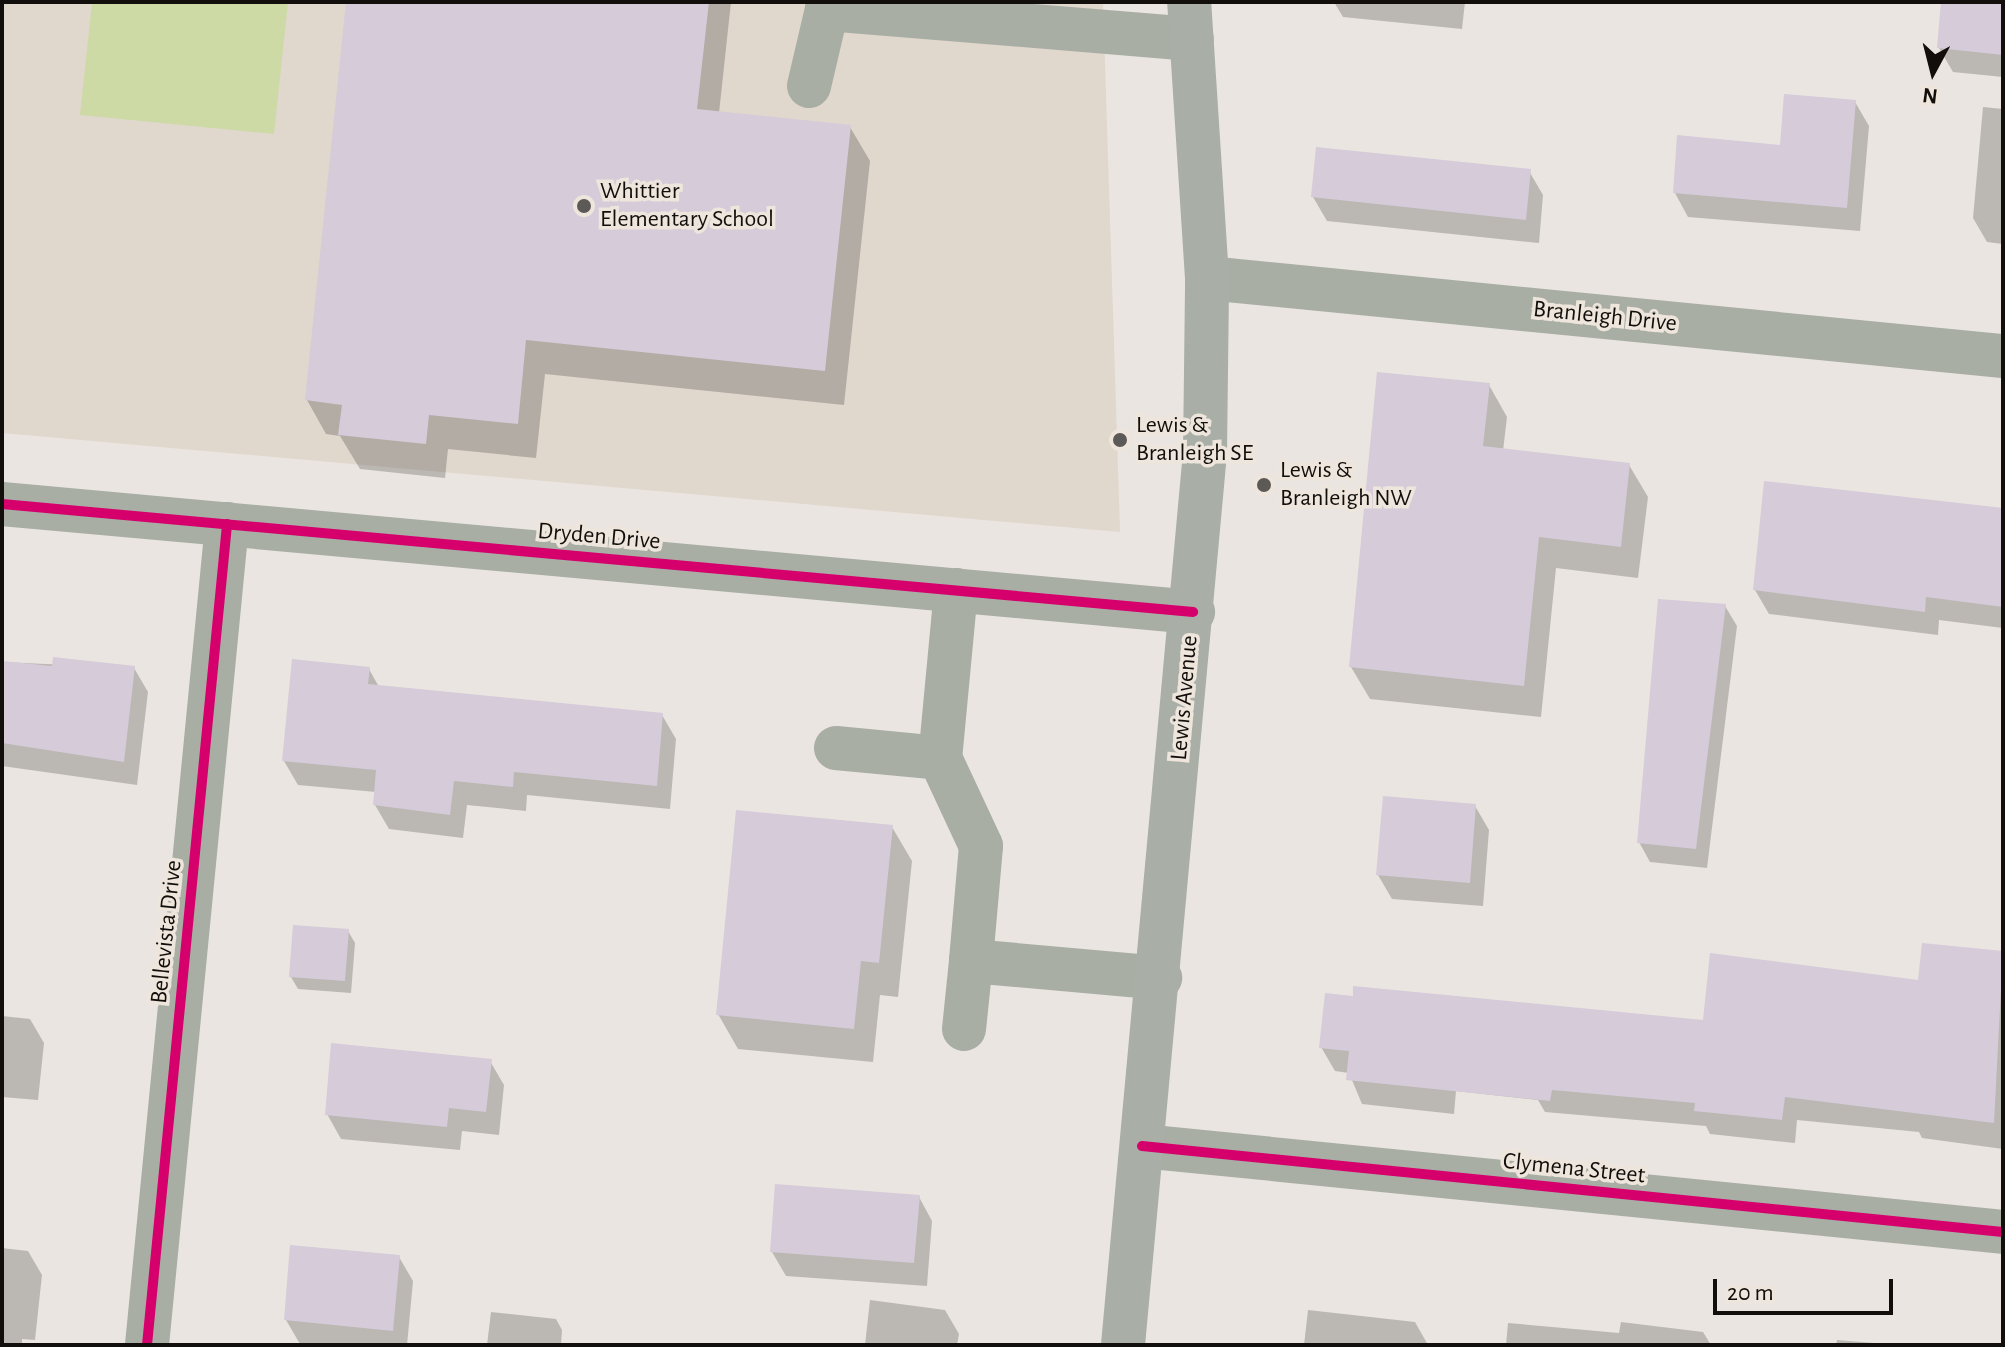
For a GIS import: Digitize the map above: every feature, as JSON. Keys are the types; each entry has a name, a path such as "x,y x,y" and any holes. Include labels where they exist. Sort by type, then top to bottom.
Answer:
{"main road":[{"name":"Lewis Avenue","path":"1123,1345 1160,978 1205,452 1207,278 1190,21"}],"street":[{"path":"809,86 827,9 1190,21"},
{"name":"Branleigh Drive","path":"1207,278 2003,356"},
{"name":"Dryden Drive","path":"2,504 1193,612"},
{"name":"Bellevista Drive","path":"147,1345 227,524"},
{"path":"956,590 940,758 981,846 964,1029"},
{"path":"836,748 940,758"},
{"path":"971,961 1160,978"},
{"name":"Clymena Street","path":"1142,1146 2003,1232"}],"shaded area":[{"path":"2,2 1103,2 1120,532 2,433"}],"green space":[{"path":"92,2 288,2 274,134 80,115"}],"building":[{"name":"Whittier Elementary School","path":"346,2 709,2 697,109 851,125 825,371 526,340 518,424 429,415 426,444 338,435 342,405 305,400"},
{"path":"1941,2 2003,2 2003,55 1937,48"},
{"path":"1784,94 1856,100 1847,208 1673,193 1677,135 1780,145"},
{"path":"1316,147 1531,169 1526,220 1311,197"},
{"path":"1377,372 1490,383 1483,446 1630,463 1621,547 1539,537 1524,686 1349,667"},
{"path":"1764,481 2003,508 2003,607 1926,597 1925,612 1753,590"},
{"path":"1658,599 1726,604 1696,849 1637,843"},
{"path":"53,657 135,666 124,762 2,743 2,661 52,666"},
{"path":"292,659 370,667 368,684 663,713 657,786 514,772 513,787 454,781 450,815 373,805 376,770 282,761"},
{"path":"1383,796 1476,804 1470,883 1376,875"},
{"path":"736,810 893,825 879,963 861,961 854,1029 716,1015"},
{"path":"293,925 349,929 345,981 289,977"},
{"path":"1922,943 2003,951 1994,1123 1785,1097 1782,1120 1694,1111 1695,1103 1552,1090 1550,1101 1346,1080 1349,1051 1319,1048 1325,993 1353,996 1353,986 1703,1020 1710,953 1918,980"},
{"path":"331,1043 492,1059 486,1112 449,1108 447,1127 325,1115"},
{"path":"775,1184 920,1195 914,1263 770,1252"},
{"path":"290,1245 400,1255 393,1331 284,1320"}],"cycle path":[{"path":"2,504 1193,612"},
{"path":"147,1345 227,524"},
{"path":"1142,1146 2003,1232"}],"place":[{"name":"Whittier Elementary School","path":"584,206"},
{"name":"Lewis & Branleigh SE","path":"1120,440"},
{"name":"Lewis & Branleigh NW","path":"1264,485"}]}
